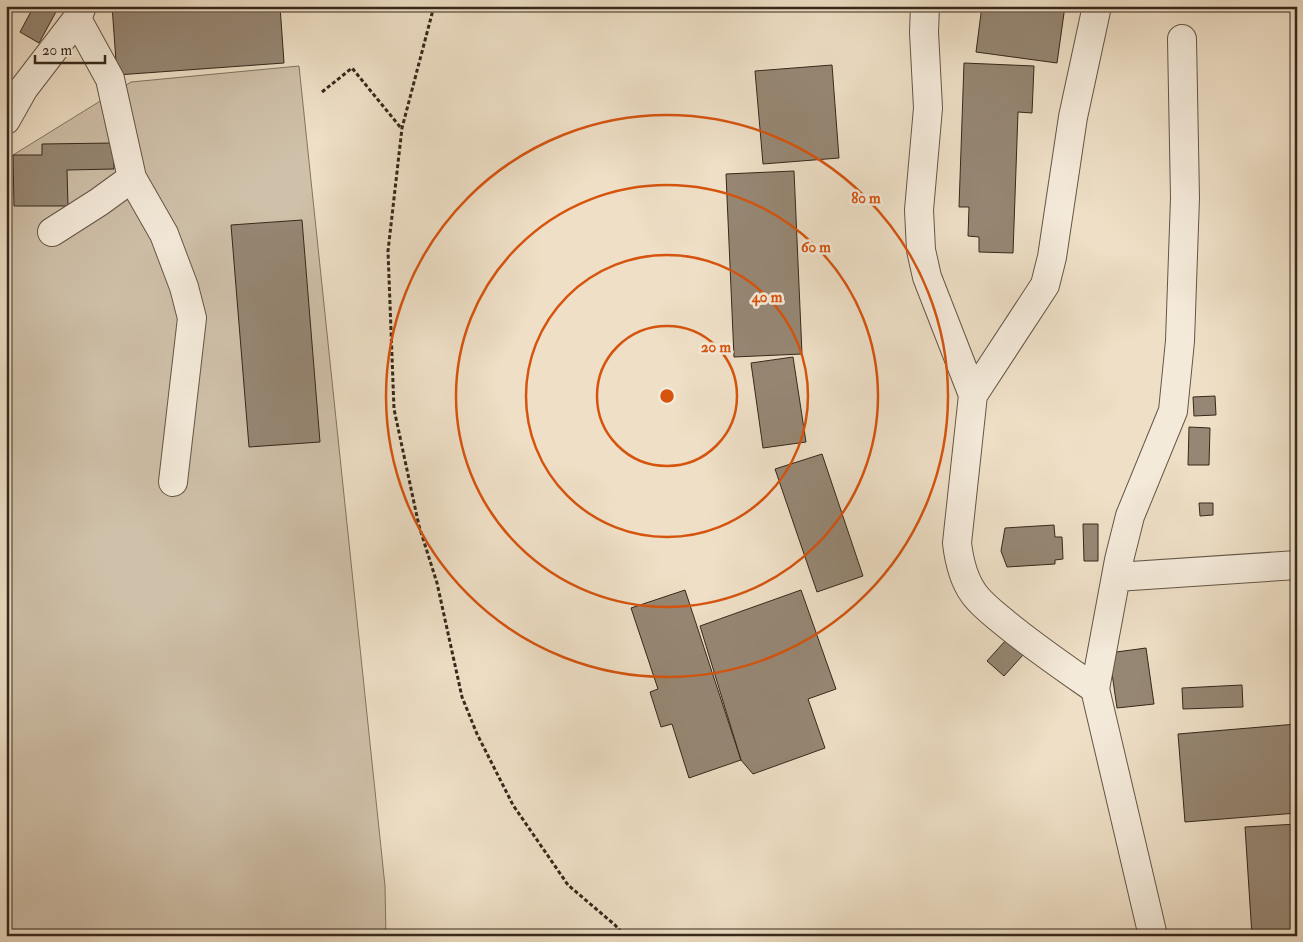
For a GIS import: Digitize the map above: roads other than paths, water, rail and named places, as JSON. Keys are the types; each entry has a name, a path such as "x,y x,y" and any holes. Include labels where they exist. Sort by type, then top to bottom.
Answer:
{"street":[{"path":"925,6 924,32 928,108 919,210 921,250 927,277 973,394"},
{"path":"1095,689 1028,641 988,609 974,594 965,576 959,558 957,543 973,394 1045,285 1052,257 1073,117 1097,6"},
{"path":"6,120 24,88 80,13 110,79 132,178 164,234 184,287 192,318 173,482"},
{"path":"1153,936 1095,689 1116,577 1130,516 1173,411 1180,341 1185,198 1182,39"},
{"path":"52,232 132,178"},
{"path":"1116,577 1297,564"}]}
